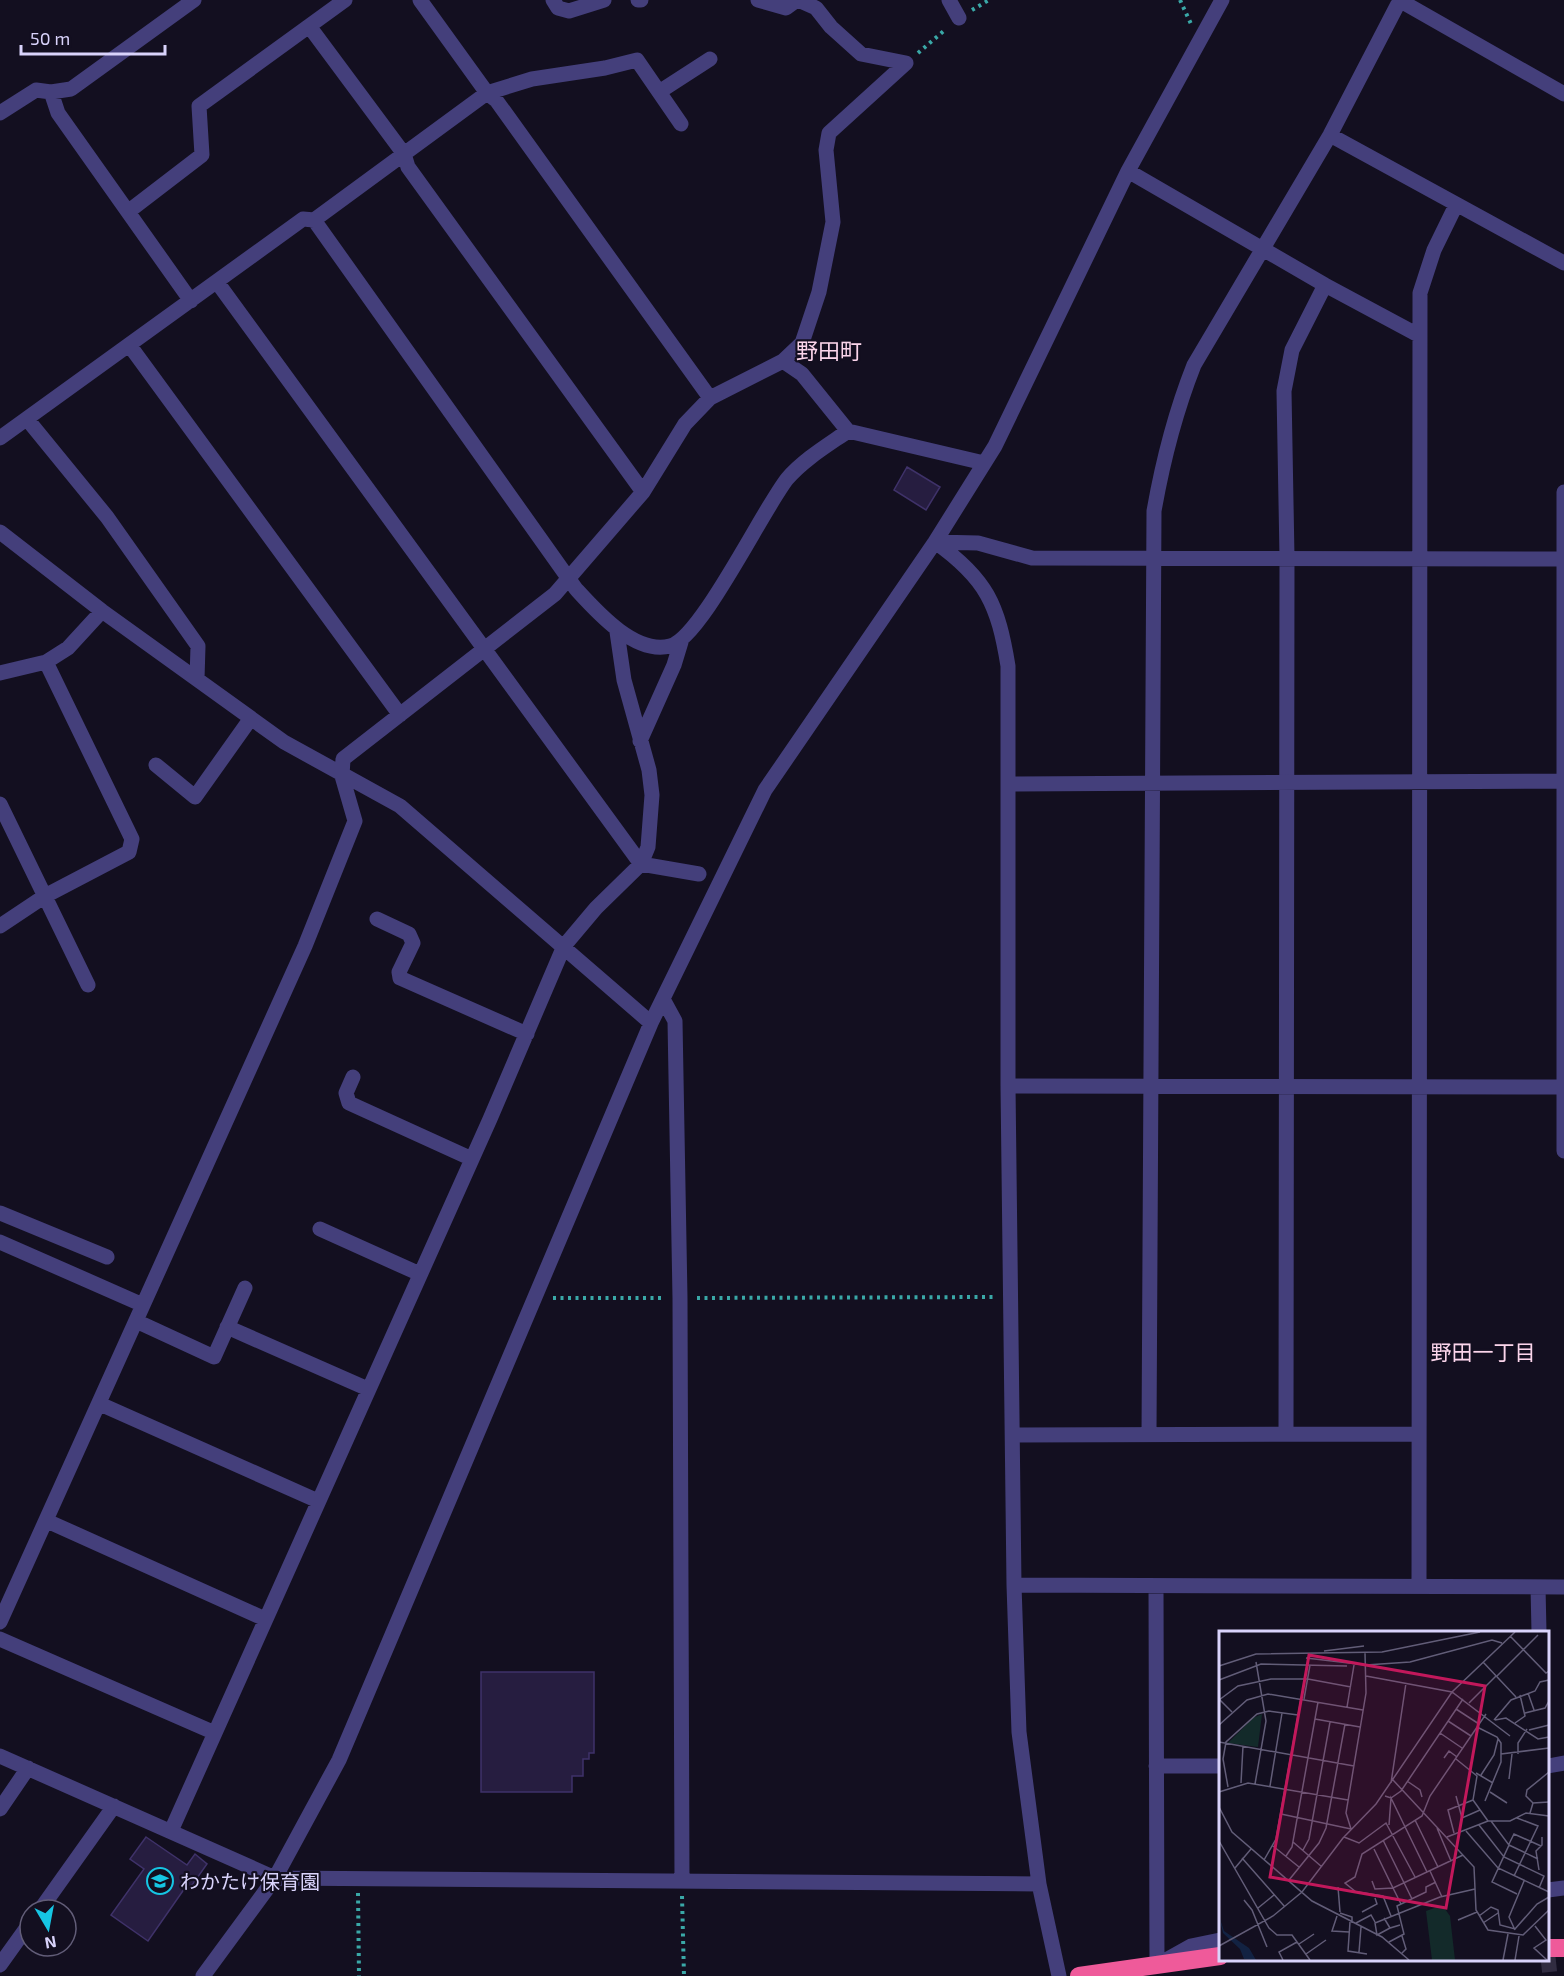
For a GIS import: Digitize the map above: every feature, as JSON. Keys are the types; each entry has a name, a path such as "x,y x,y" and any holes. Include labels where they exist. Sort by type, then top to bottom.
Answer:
{"highway":[{"path":"1079,1976 1219,1956"}],"street":[{"path":"0,113 36,90 51,92 71,89 194,0"},
{"path":"129,212 202,155 199,106 345,0"},
{"path":"420,0 487,93 496,100 710,398"},
{"path":"553,0 558,8 569,11 604,0"},
{"path":"2,1613 100,1404 305,946 355,821 342,776 343,759 555,594 643,492 685,424 710,398 783,360 802,343 821,281 833,222 826,150 829,133 906,63 861,54 831,27 816,8 798,0 786,8 758,0"},
{"path":"949,0 959,18"},
{"path":"203,1976 275,1878 339,1760 651,1023 765,790 935,542 995,446 1128,171 1222,0"},
{"path":"1149,1435 1154,782 1151,557 1154,511 1162,466 1180,401 1194,365 1261,248 1330,135 1400,0 1564,94"},
{"path":"309,26 404,154 408,167 643,492"},
{"path":"659,92 710,59"},
{"path":"0,438 303,219 314,220 487,93 531,79 563,72 605,68 637,60 681,124"},
{"path":"51,92 58,113 191,301"},
{"path":"1330,135 1564,263"},
{"path":"1128,171 1325,285 1420,336"},
{"path":"1419,1586 1420,293 1434,250 1456,205"},
{"path":"314,220 576,589 617,632 647,643 668,647 681,642"},
{"path":"217,282 486,648 640,864 699,874"},
{"path":"1286,1433 1287,557 1284,391 1292,350 1325,285"},
{"path":"130,346 400,715"},
{"path":"783,360 802,374 848,431 984,463"},
{"path":"27,418 108,517 198,646 197,679"},
{"path":"640,741 674,664 681,642 727,581 767,507 789,477 848,431"},
{"path":"1564,492 1564,1151"},
{"path":"0,532 102,610 284,742 400,806 651,1023"},
{"path":"935,542 978,543 1032,558 1563,559"},
{"path":"935,542 974,575 993,603 1002,628 1008,666 1008,1086 1014,1585 1019,1732 1039,1884 1059,1976"},
{"path":"0,673 46,662 69,648 102,610"},
{"path":"171,1831 472,1159 564,946 596,908 640,864 648,846 652,795 649,770 624,681 617,632"},
{"path":"0,926 45,896 129,852 132,840 46,662"},
{"path":"156,765 195,796 251,718"},
{"path":"1008,784 1564,781"},
{"path":"0,804 88,985"},
{"path":"376,920 409,934 413,943 399,972 400,978 527,1034"},
{"path":"663,999 675,1022 680,1298 682,1881"},
{"path":"353,1077 346,1093 349,1103 472,1159"},
{"path":"1008,1086 1563,1087"},
{"path":"0,1213 106,1257"},
{"path":"320,1229 420,1274"},
{"path":"0,1242 143,1305"},
{"path":"136,1321 214,1357 245,1288"},
{"path":"227,1327 368,1389"},
{"path":"100,1404 318,1501"},
{"path":"1013,1435 1419,1434"},
{"path":"46,1521 264,1619"},
{"path":"1014,1585 1564,1587"},
{"path":"1156,1587 1156,1965 1191,1946 1219,1940"},
{"path":"1538,1587 1539,1631"},
{"path":"0,1639 214,1733"},
{"path":"0,1755 275,1878 358,1881 1039,1884"},
{"path":"1549,1766 1564,1763"},
{"path":"1156,1766 1219,1766"},
{"path":"0,1809 28,1768"},
{"path":"49,1898 114,1806"},
{"path":"1549,1890 1564,1888"},
{"path":"0,1965 18,1940"}],"path":[{"path":"534,1298 1011,1297"},
{"path":"358,1881 359,1976"},
{"path":"682,1881 684,1976"}],"building":[{"path":"907,467 940,487 926,510 894,490"},
{"path":"481,1672 594,1672 594,1753 589,1753 589,1759 583,1759 583,1776 572,1776 572,1792 481,1792"},
{"path":"146,1837 187,1865 195,1854 207,1864 190,1888 187,1885 148,1941 111,1915 144,1869 130,1859"}],"tunnel":[{"path":"1548,1961 1550,1976"}],"place":[{"name":"わかたけ保育園","path":"160,1881"}],"district":[{"name":"野田町","path":"829,350"},
{"name":"野田一丁目","path":"1483,1351"}]}
